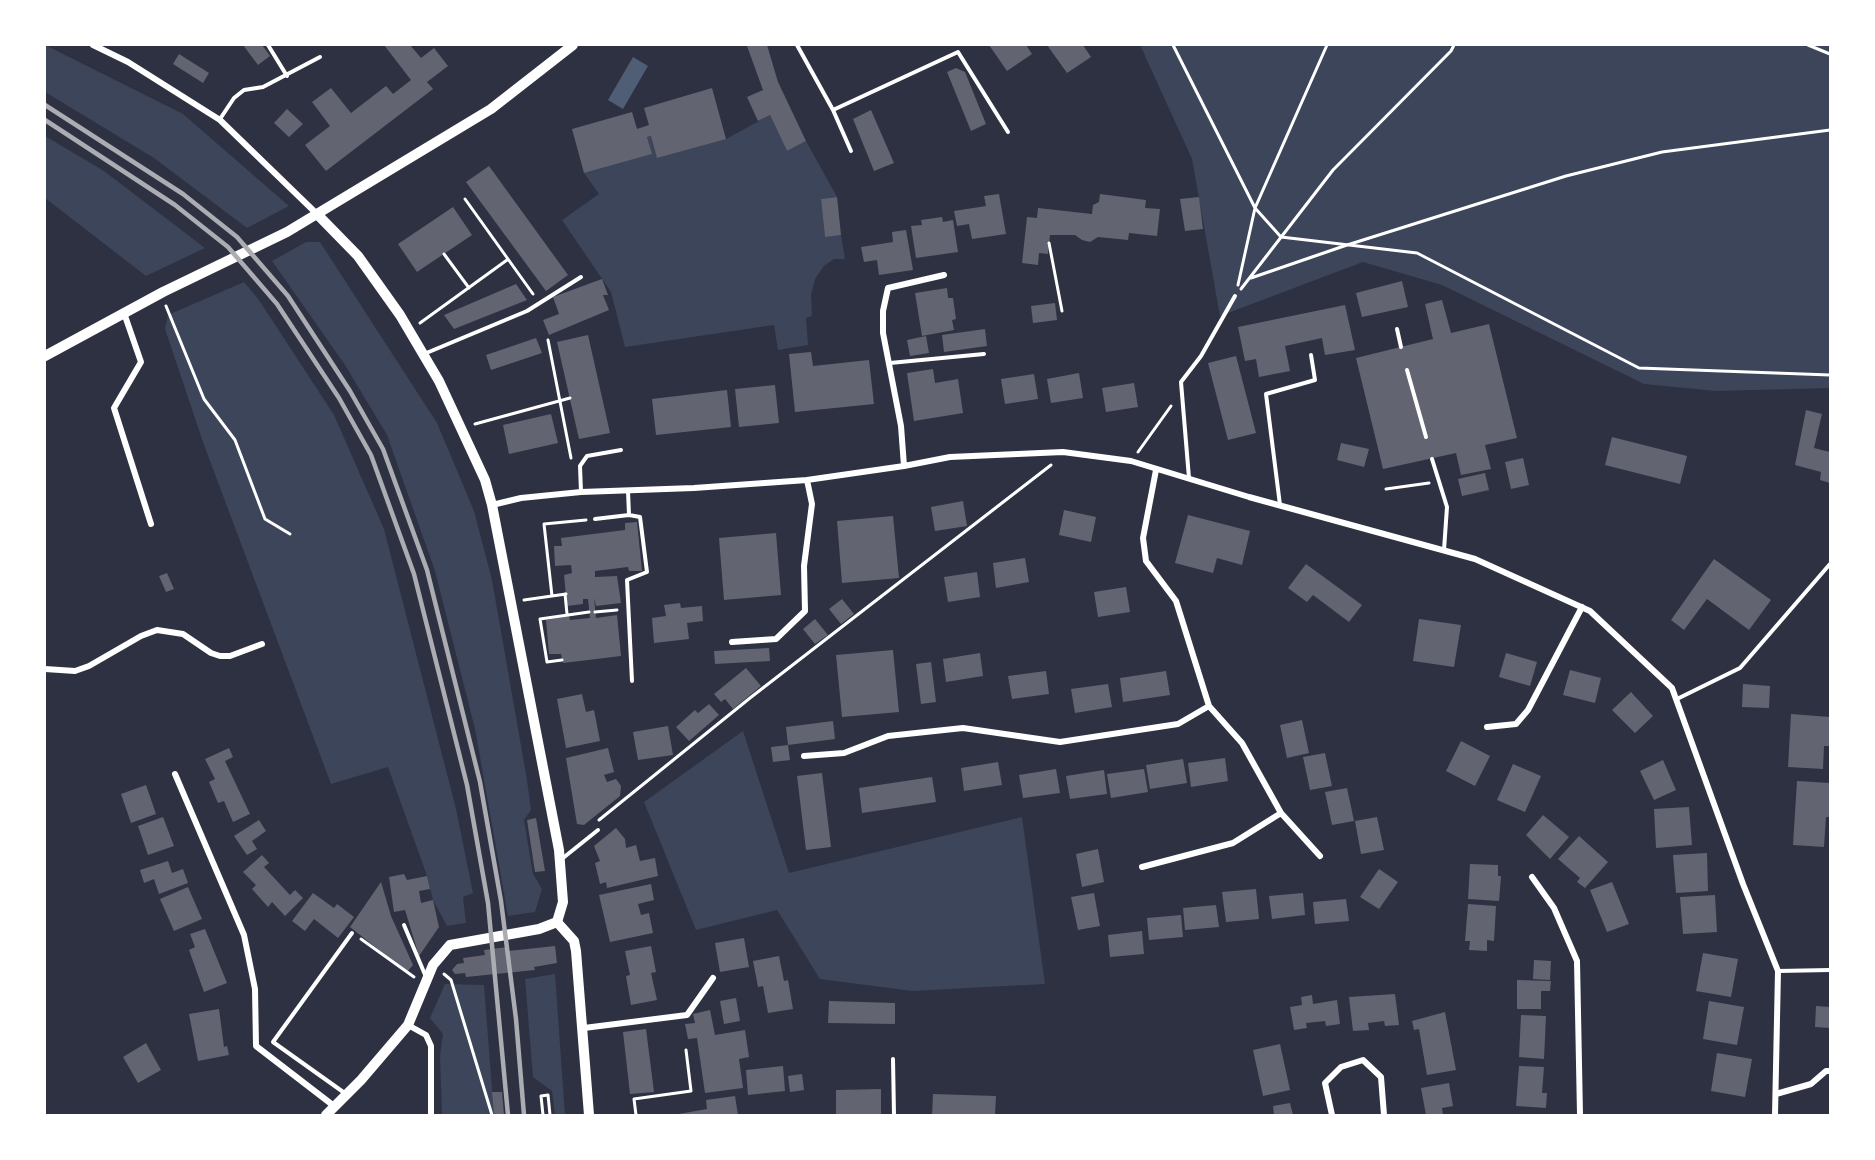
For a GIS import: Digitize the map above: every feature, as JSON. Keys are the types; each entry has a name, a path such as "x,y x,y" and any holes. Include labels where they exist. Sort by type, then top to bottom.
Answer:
{"main road":[{"path":"45,356 163,292 287,232 491,109 573,45"},
{"path":"317,214 358,256 409,331 474,452 492,505 560,860 563,902 557,922"},
{"path":"326,1115 408,1025 433,965 440,954 454,943 539,929 557,922"},
{"path":"557,922 574,941 584,1028 589,1115"}],"street":[{"path":"93,45 128,62 220,120 317,214"},
{"path":"904,466 890,363 883,333 883,312 888,288 944,275"},
{"path":"124,313 141,362 114,408 151,524"},
{"path":"492,505 521,498 581,492 807,480 950,457 1063,452 1131,460 1156,470 1474,558 1582,607 1590,611 1672,688 1739,874 1778,971 1775,1115"},
{"path":"1156,470 1143,538 1146,561 1176,601 1209,706 1242,743 1281,813 1320,855"},
{"path":"732,642 776,639 805,611 804,566 812,504 807,480"},
{"path":"1487,727 1516,724 1528,710 1582,607"},
{"path":"45,669 75,671 157,630 183,634 211,653 220,656 230,656 262,644"},
{"path":"804,756 844,753 888,736 963,728 1060,742 1178,724 1209,706"},
{"path":"175,774 244,935 255,989 256,1046 334,1106"},
{"path":"1142,867 1233,843 1281,813"},
{"path":"1533,877 1554,908 1577,961 1580,1115"},
{"path":"584,1028 687,1015 713,978"},
{"path":"408,1025 426,1035 432,1046 432,1115"},
{"path":"1332,1115 1325,1083 1341,1066 1363,1060 1381,1077 1384,1115"},
{"path":"1776,1094 1811,1084 1826,1071 1830,1071"}],"lane":[{"path":"268,45 287,76"},
{"path":"797,45 833,110 851,151"},
{"path":"833,110 958,52 1008,132"},
{"path":"220,120 234,98 244,90 263,87 320,57"},
{"path":"423,355 527,311 581,277"},
{"path":"1189,478 1181,382 1201,356 1235,296"},
{"path":"1397,329 1401,347"},
{"path":"890,363 984,354"},
{"path":"1280,505 1266,394 1316,380 1311,355"},
{"path":"1407,369 1426,437"},
{"path":"581,492 580,466 587,456 621,450"},
{"path":"1432,459 1447,507 1444,550"},
{"path":"628,491 629,515"},
{"path":"594,519 629,515 640,517 647,572 627,580 632,681"},
{"path":"1676,699 1740,668 1830,564"},
{"path":"560,860 598,830"},
{"path":"404,925 426,983"},
{"path":"346,1095 273,1042 352,933"},
{"path":"1778,971 1830,970"},
{"path":"893,1059 894,1115"}],"path":[{"path":"1173,45 1255,208 1281,237 1417,253 1640,368 1830,375"},
{"path":"1235,296 1255,208 1327,45"},
{"path":"1235,296 1333,170 1455,45"},
{"path":"1808,45 1830,54"},
{"path":"1251,278 1566,176 1662,152 1830,130"},
{"path":"465,198 539,303"},
{"path":"1049,243 1062,311"},
{"path":"444,254 469,288"},
{"path":"409,331 507,260"},
{"path":"163,292 168,315 204,399 235,440 265,519 290,534"},
{"path":"548,340 558,401 573,465 580,466"},
{"path":"1131,460 1169,413 1181,382"},
{"path":"462,428 570,398"},
{"path":"597,822 750,698 1045,471 1063,452"},
{"path":"1386,489 1439,482"},
{"path":"552,596 544,524 594,519"},
{"path":"541,598 565,594 567,615"},
{"path":"595,612 628,609"},
{"path":"562,660 547,662 540,619 589,612"},
{"path":"537,651 545,650"},
{"path":"369,944 426,983"},
{"path":"433,965 451,980 492,1115"},
{"path":"636,1115 634,1099 691,1091 686,1050"},
{"path":"543,1115 541,1096 548,1095 550,1115"}],"shaded area":[{"path":"45,45 183,114 289,206 247,228 154,158 45,92"},
{"path":"1140,45 1830,45 1830,388 1716,391 1644,384 1442,285 1363,262 1220,316 1192,159"},
{"path":"633,57 648,66 623,109 608,100"},
{"path":"770,115 787,151 806,141 837,197 821,199 825,236 841,235 845,259 834,259 824,266 815,279 811,295 812,316 806,318 808,345 778,350 774,325 625,347 611,292 562,220 599,194 584,173 651,154 647,137 726,139"},
{"path":"45,136 104,171 205,248 146,276 45,198"},
{"path":"306,242 320,242 437,423 474,511 492,580 527,780 531,810 524,820 533,874 542,889 535,912 508,916 475,729 435,571 387,435 345,365 272,261"},
{"path":"244,282 259,300 334,415 384,529 456,809 473,893 463,897 466,923 447,926 433,900 427,876 388,767 331,784 204,445 165,329 168,315"},
{"path":"743,731 789,873 1022,817 1045,984 912,991 820,979 777,910 696,930 644,802"},
{"path":"555,974 565,1115 555,1115 552,1091 533,1077 525,979"},
{"path":"445,984 484,985 494,1115 442,1115 440,1056 443,1034 430,1018"}],"building":[{"path":"243,45 262,45 270,56 258,65"},
{"path":"384,45 410,45 421,58 434,48 448,66 427,82 433,89 326,171 305,145 330,126 312,102 331,88 351,113 386,86 393,94 411,80"},
{"path":"767,45 778,82 806,141 787,151 770,115 758,121 747,97 763,90 747,46"},
{"path":"989,45 1026,45 1032,54 1007,71"},
{"path":"1047,45 1083,45 1091,57 1067,73"},
{"path":"179,54 209,73 203,83 173,64"},
{"path":"956,68 965,72 986,124 971,131 947,72"},
{"path":"712,88 726,139 657,158 651,136 647,137 652,154 584,173 572,129 632,112 637,129 649,125 644,108"},
{"path":"287,109 303,124 289,137 274,123"},
{"path":"871,110 894,163 874,171 853,119"},
{"path":"489,166 568,275 546,291 466,182"},
{"path":"999,194 1006,234 972,239 969,224 957,226 954,211 986,206 984,196"},
{"path":"1100,194 1146,200 1145,208 1160,209 1157,236 1129,233 1128,240 1098,237 1090,242 1075,235 1050,235 1048,254 1039,253 1038,265 1022,263 1027,217 1037,218 1038,208 1092,214 1093,205 1099,202"},
{"path":"837,197 841,235 825,237 821,199"},
{"path":"1199,197 1203,229 1185,231 1180,199"},
{"path":"453,207 472,235 417,272 398,244"},
{"path":"942,217 943,222 953,220 958,252 916,258 911,226 922,225 921,220"},
{"path":"906,230 913,270 879,275 877,260 864,262 861,247 893,242 892,232"},
{"path":"602,279 608,295 603,295 609,310 549,335 543,320 559,314 553,297"},
{"path":"1402,281 1408,307 1362,317 1356,293"},
{"path":"516,284 527,300 454,329 444,315"},
{"path":"947,288 948,298 953,298 956,319 952,320 954,330 922,336 915,293"},
{"path":"1442,300 1451,333 1489,324 1517,438 1485,445 1491,469 1461,475 1456,453 1383,469 1356,358 1433,339 1425,304"},
{"path":"1055,303 1057,320 1033,323 1031,306"},
{"path":"1345,305 1355,350 1325,355 1322,338 1285,346 1290,371 1259,377 1256,359 1245,361 1238,327"},
{"path":"985,329 987,346 944,352 942,335"},
{"path":"588,335 610,433 579,439 557,342"},
{"path":"926,336 929,353 910,356 907,340"},
{"path":"536,338 542,353 491,370 486,355"},
{"path":"811,352 813,366 869,360 874,404 795,412 789,354"},
{"path":"1236,356 1256,433 1228,440 1208,363"},
{"path":"933,369 935,383 958,379 963,413 914,421 907,373"},
{"path":"1079,373 1083,398 1051,403 1047,379"},
{"path":"1034,374 1038,399 1005,404 1001,379"},
{"path":"1134,383 1138,407 1106,412 1102,388"},
{"path":"775,385 779,423 739,427 735,389"},
{"path":"727,390 731,427 656,435 652,399"},
{"path":"1806,410 1822,414 1814,448 1830,452 1830,483 1820,480 1821,472 1795,465"},
{"path":"551,414 558,443 509,454 503,425"},
{"path":"1612,437 1687,456 1680,484 1605,465"},
{"path":"1341,443 1369,449 1364,467 1337,460"},
{"path":"1523,458 1529,485 1511,489 1505,462"},
{"path":"1485,473 1489,490 1462,496 1458,479"},
{"path":"963,501 967,526 935,531 931,507"},
{"path":"1064,510 1096,517 1091,542 1059,535"},
{"path":"1188,515 1250,531 1242,565 1217,558 1213,573 1175,563"},
{"path":"893,516 899,578 842,583 837,521"},
{"path":"637,522 642,571 629,571 628,567 595,571 595,577 617,576 621,603 596,606 594,598 596,618 617,615 621,656 563,663 561,654 549,654 546,620 569,616 570,620 590,618 588,599 583,599 583,604 567,606 564,575 572,573 571,565 555,566 554,546 562,546 561,538 625,530 625,523"},
{"path":"776,533 781,595 724,600 719,538"},
{"path":"1025,558 1029,582 996,588 993,563"},
{"path":"1714,559 1771,600 1749,630 1707,599 1684,630 1671,620"},
{"path":"1306,564 1362,605 1349,622 1313,595 1307,602 1288,588"},
{"path":"977,572 980,597 948,602 944,577"},
{"path":"167,573 174,589 166,592 159,576"},
{"path":"1126,587 1130,612 1098,617 1094,592"},
{"path":"842,599 854,614 841,624 829,609"},
{"path":"680,603 681,608 702,606 703,621 687,623 689,639 654,643 652,618 666,616 664,605"},
{"path":"815,619 828,635 815,644 803,629"},
{"path":"1419,619 1461,625 1454,667 1413,661"},
{"path":"769,648 770,661 715,664 714,651"},
{"path":"893,650 899,712 842,717 836,655"},
{"path":"980,653 983,676 946,682 943,659"},
{"path":"1506,653 1537,662 1530,686 1499,677"},
{"path":"931,662 936,702 921,704 916,664"},
{"path":"746,668 761,686 733,709 725,699 721,702 714,694"},
{"path":"1570,670 1601,678 1595,703 1563,695"},
{"path":"1046,671 1049,694 1012,699 1008,676"},
{"path":"1166,671 1170,695 1123,702 1120,678"},
{"path":"1108,684 1112,707 1075,713 1071,689"},
{"path":"1743,684 1770,686 1769,708 1742,707"},
{"path":"1631,692 1653,716 1635,733 1612,710"},
{"path":"582,694 586,712 594,710 600,741 566,748 557,699"},
{"path":"709,704 719,715 689,741 676,727 695,710 698,713"},
{"path":"1791,714 1830,717 1830,746 1824,746 1823,769 1788,767"},
{"path":"1302,720 1309,753 1287,758 1280,725"},
{"path":"833,721 835,739 788,745 786,727"},
{"path":"668,726 673,755 638,760 633,732"},
{"path":"1461,741 1490,756 1475,786 1446,771"},
{"path":"788,745 790,760 773,762 771,747"},
{"path":"229,748 233,757 225,761 250,814 233,822 224,801 218,803 209,782 215,779 205,759"},
{"path":"608,748 614,772 604,775 607,782 616,779 621,786 620,796 584,825 577,824 566,758"},
{"path":"1325,753 1332,786 1310,790 1303,757"},
{"path":"1225,758 1228,781 1191,787 1188,763"},
{"path":"1183,759 1187,783 1150,789 1146,765"},
{"path":"1663,760 1676,790 1654,800 1640,771"},
{"path":"998,762 1002,785 964,791 961,768"},
{"path":"1513,764 1541,776 1525,812 1497,800"},
{"path":"1056,769 1060,793 1023,798 1019,775"},
{"path":"1144,769 1148,792 1111,798 1107,774"},
{"path":"1104,770 1107,794 1070,799 1066,776"},
{"path":"822,773 831,847 806,850 797,776"},
{"path":"932,777 936,802 862,813 859,788"},
{"path":"1797,781 1830,783 1830,817 1826,817 1824,847 1793,845"},
{"path":"146,785 156,814 131,823 121,794"},
{"path":"1347,788 1354,821 1332,825 1325,792"},
{"path":"1689,807 1692,845 1656,848 1654,809"},
{"path":"1543,815 1569,837 1550,859 1526,835"},
{"path":"163,817 174,846 148,855 138,826"},
{"path":"1377,817 1384,850 1361,854 1355,821"},
{"path":"536,818 545,871 535,872 527,820"},
{"path":"259,820 266,831 252,841 257,849 247,855 234,836"},
{"path":"616,828 625,839 626,848 636,845 640,861 655,858 658,876 607,888 606,882 600,884 595,863 600,861 594,846"},
{"path":"1579,836 1608,862 1585,888 1577,882 1580,878 1558,859"},
{"path":"1098,849 1104,882 1082,887 1076,854"},
{"path":"1707,853 1708,891 1676,893 1673,855"},
{"path":"262,855 269,863 264,867 290,895 295,890 303,898 285,916 272,902 268,907 252,889 256,885 243,872"},
{"path":"168,861 172,873 183,869 188,883 159,894 154,879 144,883 140,870"},
{"path":"1470,864 1498,865 1498,876 1501,876 1499,901 1468,899"},
{"path":"1379,869 1398,882 1379,909 1360,897"},
{"path":"404,874 407,880 427,876 430,889 419,891 421,903 433,900 439,927 419,956 405,910 394,912 389,877"},
{"path":"381,882 391,916 413,965 407,972 350,927"},
{"path":"1612,882 1629,924 1607,932 1590,890"},
{"path":"651,884 654,900 638,904 641,915 649,913 653,933 610,942 599,895"},
{"path":"188,887 202,919 174,931 160,899"},
{"path":"1256,889 1259,919 1226,922 1222,892"},
{"path":"313,893 334,908 337,904 354,917 338,938 314,919 305,931 292,921"},
{"path":"1094,893 1100,926 1078,930 1071,897"},
{"path":"1303,893 1305,915 1272,919 1269,896"},
{"path":"1715,895 1717,932 1683,934 1680,897"},
{"path":"1346,899 1349,921 1315,924 1313,902"},
{"path":"1468,904 1496,906 1494,941 1487,940 1487,951 1469,950 1470,941 1465,941"},
{"path":"1216,905 1219,927 1185,930 1183,908"},
{"path":"1181,915 1183,937 1149,940 1147,918"},
{"path":"205,929 227,983 204,992 189,950 195,947 190,934"},
{"path":"1142,931 1144,954 1110,957 1108,935"},
{"path":"744,938 749,967 720,972 715,943"},
{"path":"555,946 557,963 534,967 535,970 466,977 465,973 455,974 452,970 457,964 464,963 463,958 485,955 484,950 508,947 508,951"},
{"path":"651,946 656,972 651,973 657,1000 631,1005 626,976 630,975 625,951"},
{"path":"1703,953 1738,959 1731,997 1696,991"},
{"path":"779,956 784,981 788,980 793,1009 768,1013 763,986 758,987 753,961"},
{"path":"1534,960 1551,961 1550,980 1533,979"},
{"path":"1517,980 1551,981 1550,991 1541,991 1541,1009 1517,1009"},
{"path":"1395,994 1399,1025 1385,1026 1384,1021 1368,1023 1369,1030 1353,1031 1349,997"},
{"path":"1312,995 1313,1004 1337,1000 1340,1024 1326,1026 1325,1021 1306,1023 1307,1028 1294,1030 1290,1007 1302,1005 1301,997"},
{"path":"736,998 740,1021 724,1024 720,1001"},
{"path":"829,1001 895,1003 895,1024 828,1023"},
{"path":"1709,1001 1744,1007 1737,1045 1703,1039"},
{"path":"1816,1006 1830,1007 1830,1028 1815,1027"},
{"path":"219,1009 224,1047 227,1046 229,1055 198,1061 189,1014"},
{"path":"710,1010 715,1035 745,1030 749,1057 739,1059 743,1088 705,1093 697,1038 688,1039 685,1024 695,1023 693,1014"},
{"path":"1445,1012 1456,1070 1427,1075 1419,1029 1414,1030 1412,1021"},
{"path":"1521,1015 1546,1016 1544,1059 1519,1057"},
{"path":"646,1029 654,1092 630,1094 623,1032"},
{"path":"146,1043 161,1070 138,1083 123,1057"},
{"path":"1280,1044 1290,1090 1263,1096 1253,1050"},
{"path":"1717,1053 1752,1059 1745,1097 1711,1091"},
{"path":"783,1066 785,1091 748,1095 746,1070"},
{"path":"1519,1066 1544,1067 1542,1093 1547,1093 1546,1108 1516,1106"},
{"path":"802,1074 804,1090 790,1092 788,1076"},
{"path":"1449,1083 1453,1106 1442,1108 1443,1115 1426,1115 1421,1088"},
{"path":"881,1089 881,1115 836,1115 836,1090"},
{"path":"492,1092 502,1092 504,1115 494,1115"},
{"path":"933,1094 996,1096 995,1115 932,1115"},
{"path":"735,1096 738,1115 673,1115 707,1109 706,1100"},
{"path":"1290,1103 1293,1115 1274,1115 1273,1106"}],"railway":[{"path":"45,105 183,194 237,237 288,296 350,391 383,449 427,570 480,782 501,901 516,1019 524,1115"},
{"path":"45,120 175,205 228,247 277,304 339,398 371,455 414,574 467,785 488,903 508,1115"}]}
